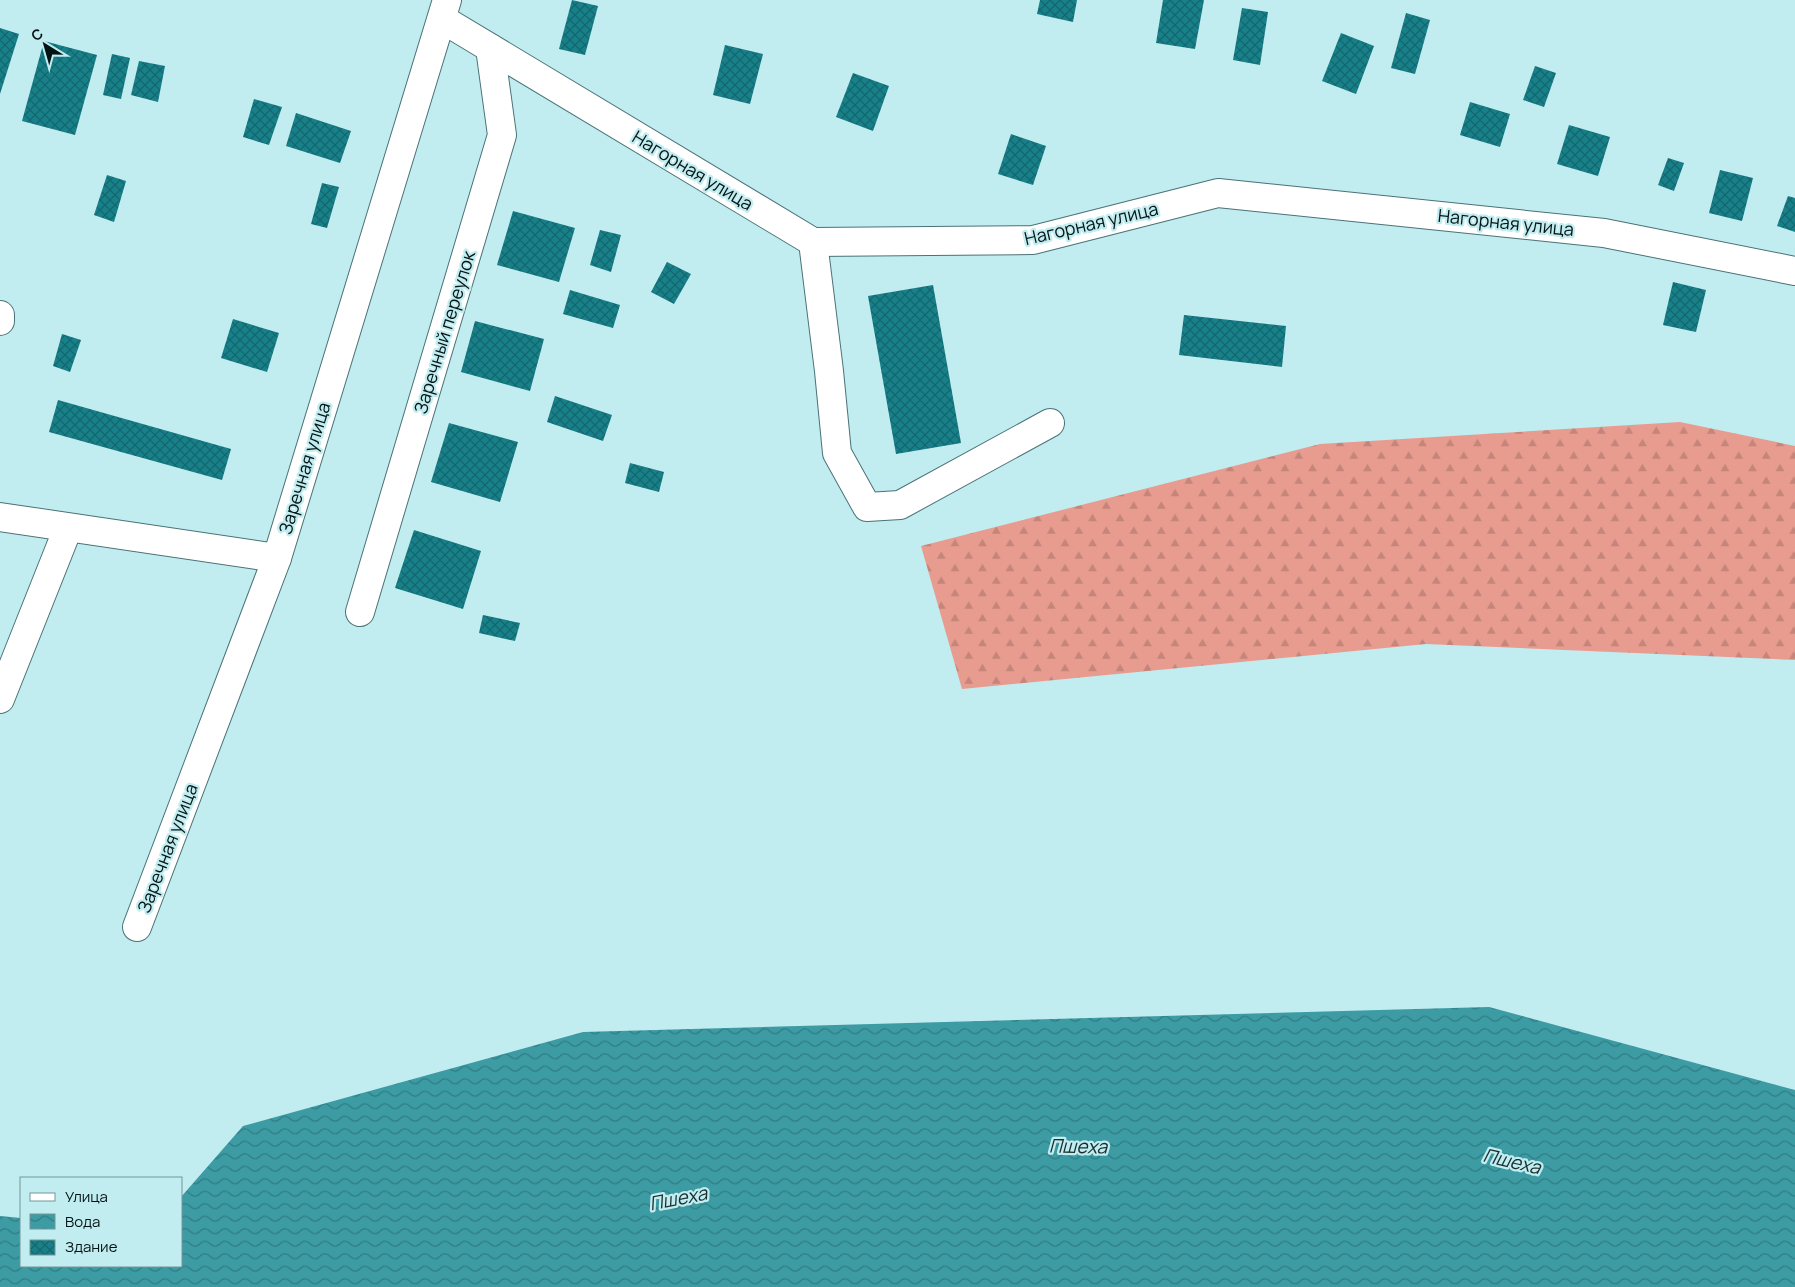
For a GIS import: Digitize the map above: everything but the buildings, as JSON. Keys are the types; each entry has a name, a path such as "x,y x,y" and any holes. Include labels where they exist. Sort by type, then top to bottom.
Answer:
{"street":[{"name":"Нагорная улица","path":"444,9 490,48 813,242 1033,240 1218,193 1604,232 1795,271"},
{"name":"Заречная улица","path":"137,927 277,558 444,9"},
{"name":"Заречный переулок","path":"360,612 502,135 490,48"},
{"path":"813,242 830,371 837,453 867,506 900,505 1050,423"},
{"path":"0,316 0,321"},
{"path":"0,517 277,558"},
{"path":"0,698 68,528"}],"green space":[{"path":"1680,422 1795,446 1795,660 1426,644 962,689 921,546 1320,444"}],"water":[{"name":"Пшеха","path":"1489,1007 1795,1090 1795,1287 0,1287 0,1216 20,1218 20,1267 182,1267 182,1196 243,1126 583,1032"}]}
